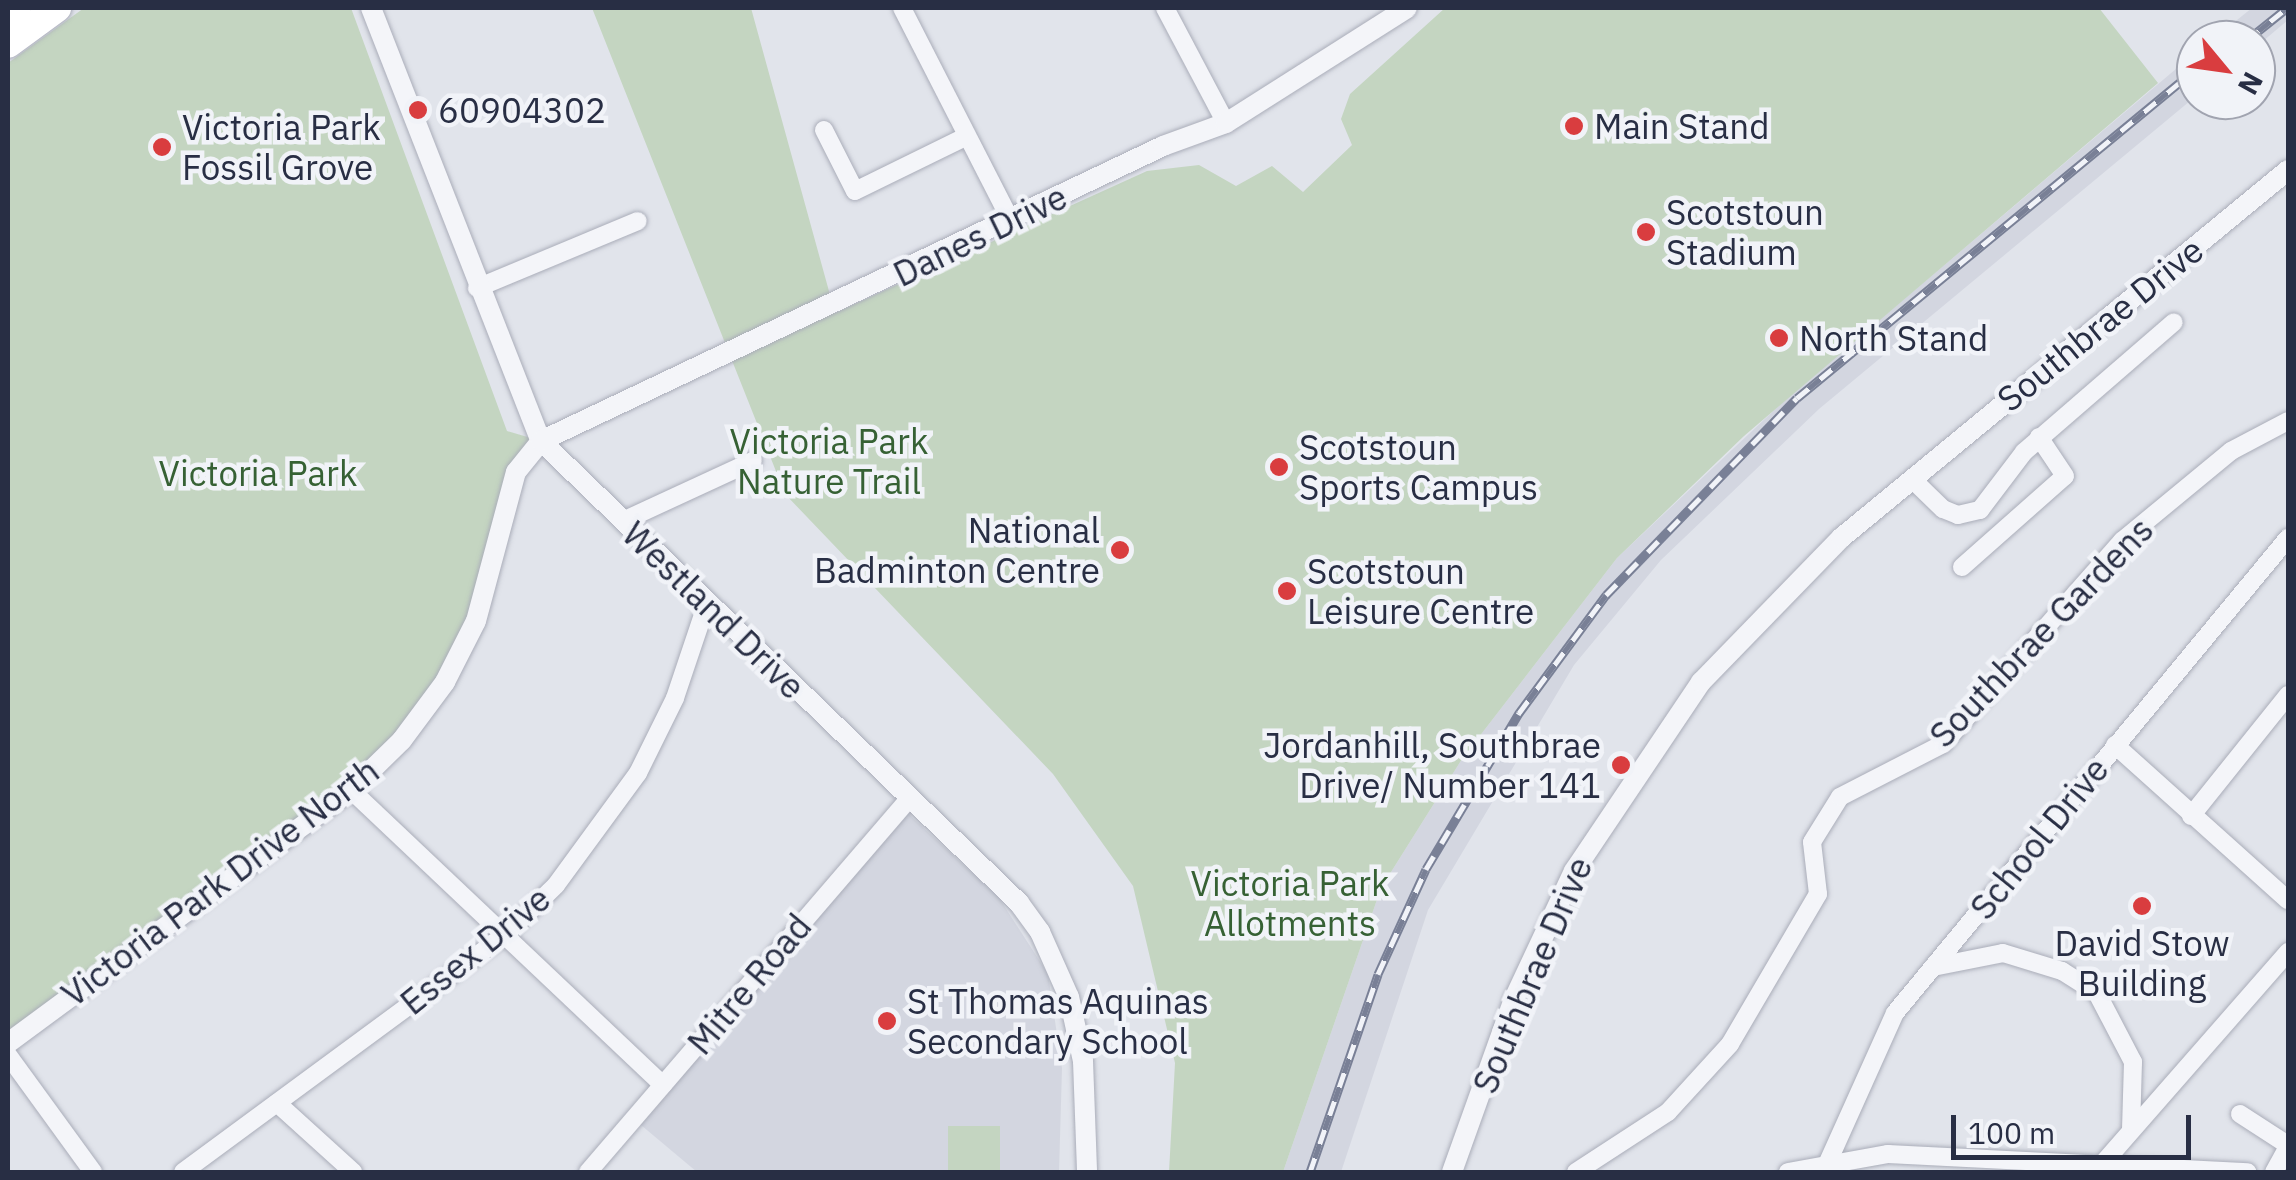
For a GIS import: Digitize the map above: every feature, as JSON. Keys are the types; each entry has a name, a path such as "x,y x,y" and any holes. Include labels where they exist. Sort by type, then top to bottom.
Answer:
{"main road":[{"path":"8,14 17,8"},
{"path":"8,44 58,8"}],"street":[{"name":"Westland Drive","path":"371,8 476,288 541,441 1019,903 1054,960 1083,1061 1087,1172"},
{"path":"902,8 1011,221"},
{"path":"1165,8 1226,124"},
{"name":"Danes Drive","path":"541,441 577,420 708,367 1162,146 1226,124 1407,8"},
{"path":"824,130 855,191 965,137"},
{"name":"Southbrae Drive","path":"1452,1172 1528,965 1619,795 1752,624 1912,479 2284,179"},
{"path":"476,288 638,221"},
{"name":"Southbrae Drive","path":"1912,479 1944,510 1969,515 1980,510 2040,437 2174,322"},
{"name":"Southbrae Gardens","path":"1576,1172 1668,1112 1730,1044 1818,894 1812,842 1840,797 1943,744 2122,541 2231,451 2288,420"},
{"name":"Southbrae Drive","path":"1962,567 2065,476 2040,437"},
{"name":"Victoria Park Drive North","path":"8,1043 351,790 402,740 445,682 494,568 516,472 541,441"},
{"path":"622,522 753,461"},
{"name":"School Drive","path":"1828,1162 1895,1012 2288,538"},
{"name":"Essex Drive","path":"183,1172 505,934 556,885 638,773 675,698 707,602"},
{"path":"2191,816 2285,707"},
{"path":"2114,745 2288,900"},
{"path":"351,790 663,1085"},
{"name":"Mitre Road","path":"588,1172 910,797"},
{"path":"2105,1162 2288,952"},
{"path":"1932,967 2003,953 2062,970 2096,993 2133,1062 2132,1129"},
{"path":"8,1055 92,1172"},
{"path":"278,1103 353,1172"},
{"path":"2240,1114 2288,1146 2274,1172"},
{"path":"1788,1172 1888,1154 2248,1172"}],"shaded area":[{"path":"2252,8 2288,8 2288,20 2276,30 2276,20 2237,20"},
{"path":"2176,69 2176,113 1819,409 1661,560 1574,665 1428,910 1341,1172 1283,1172 1381,888 1462,759 1617,558 1785,400"},
{"name":"St Thomas Aquinas Secondary School","path":"903,809 999,898 1048,974 1062,1068 1059,1172 697,1172 635,1120"}],"green space":[{"name":"Victoria Park","path":"84,8 351,8 507,431 541,441 516,473 476,621 402,740 8,1035 8,63"},
{"name":"Scotstoun Sports Campus","path":"592,8 751,8 835,313 1147,171 1199,165 1236,186 1272,166 1303,192 1352,145 1341,119 1350,94 1445,8 2099,8 2158,83 1744,436 1617,558 1462,759 1381,888 1283,1172 1169,1172 1175,1063 1133,886 1053,774 785,494"},
{"path":"948,1126 1000,1126 1000,1172 948,1172"}],"railway":[{"path":"2272,20 2287,8"},
{"path":"1310,1172 1378,974 1426,869 1519,713 1606,595 1797,398 2176,85"}],"place":[{"name":"60904302","path":"418,110"},
{"name":"Main Stand","path":"1574,126"},
{"name":"Victoria Park Fossil Grove","path":"162,147"},
{"name":"Scotstoun Stadium","path":"1646,232"},
{"name":"North Stand","path":"1779,338"},
{"name":"Scotstoun Sports Campus","path":"1279,467"},
{"name":"National Badminton Centre","path":"1120,550"},
{"name":"Scotstoun Leisure Centre","path":"1287,591"},
{"name":"Jordanhill, Southbrae Drive/ Number 141","path":"1621,765"},
{"name":"David Stow Building","path":"2142,906"},
{"name":"St Thomas Aquinas Secondary School","path":"887,1021"}],"park label":[{"name":"Victoria Park Nature Trail","path":"829,461"},
{"name":"Victoria Park Allotments","path":"1290,903"}]}
